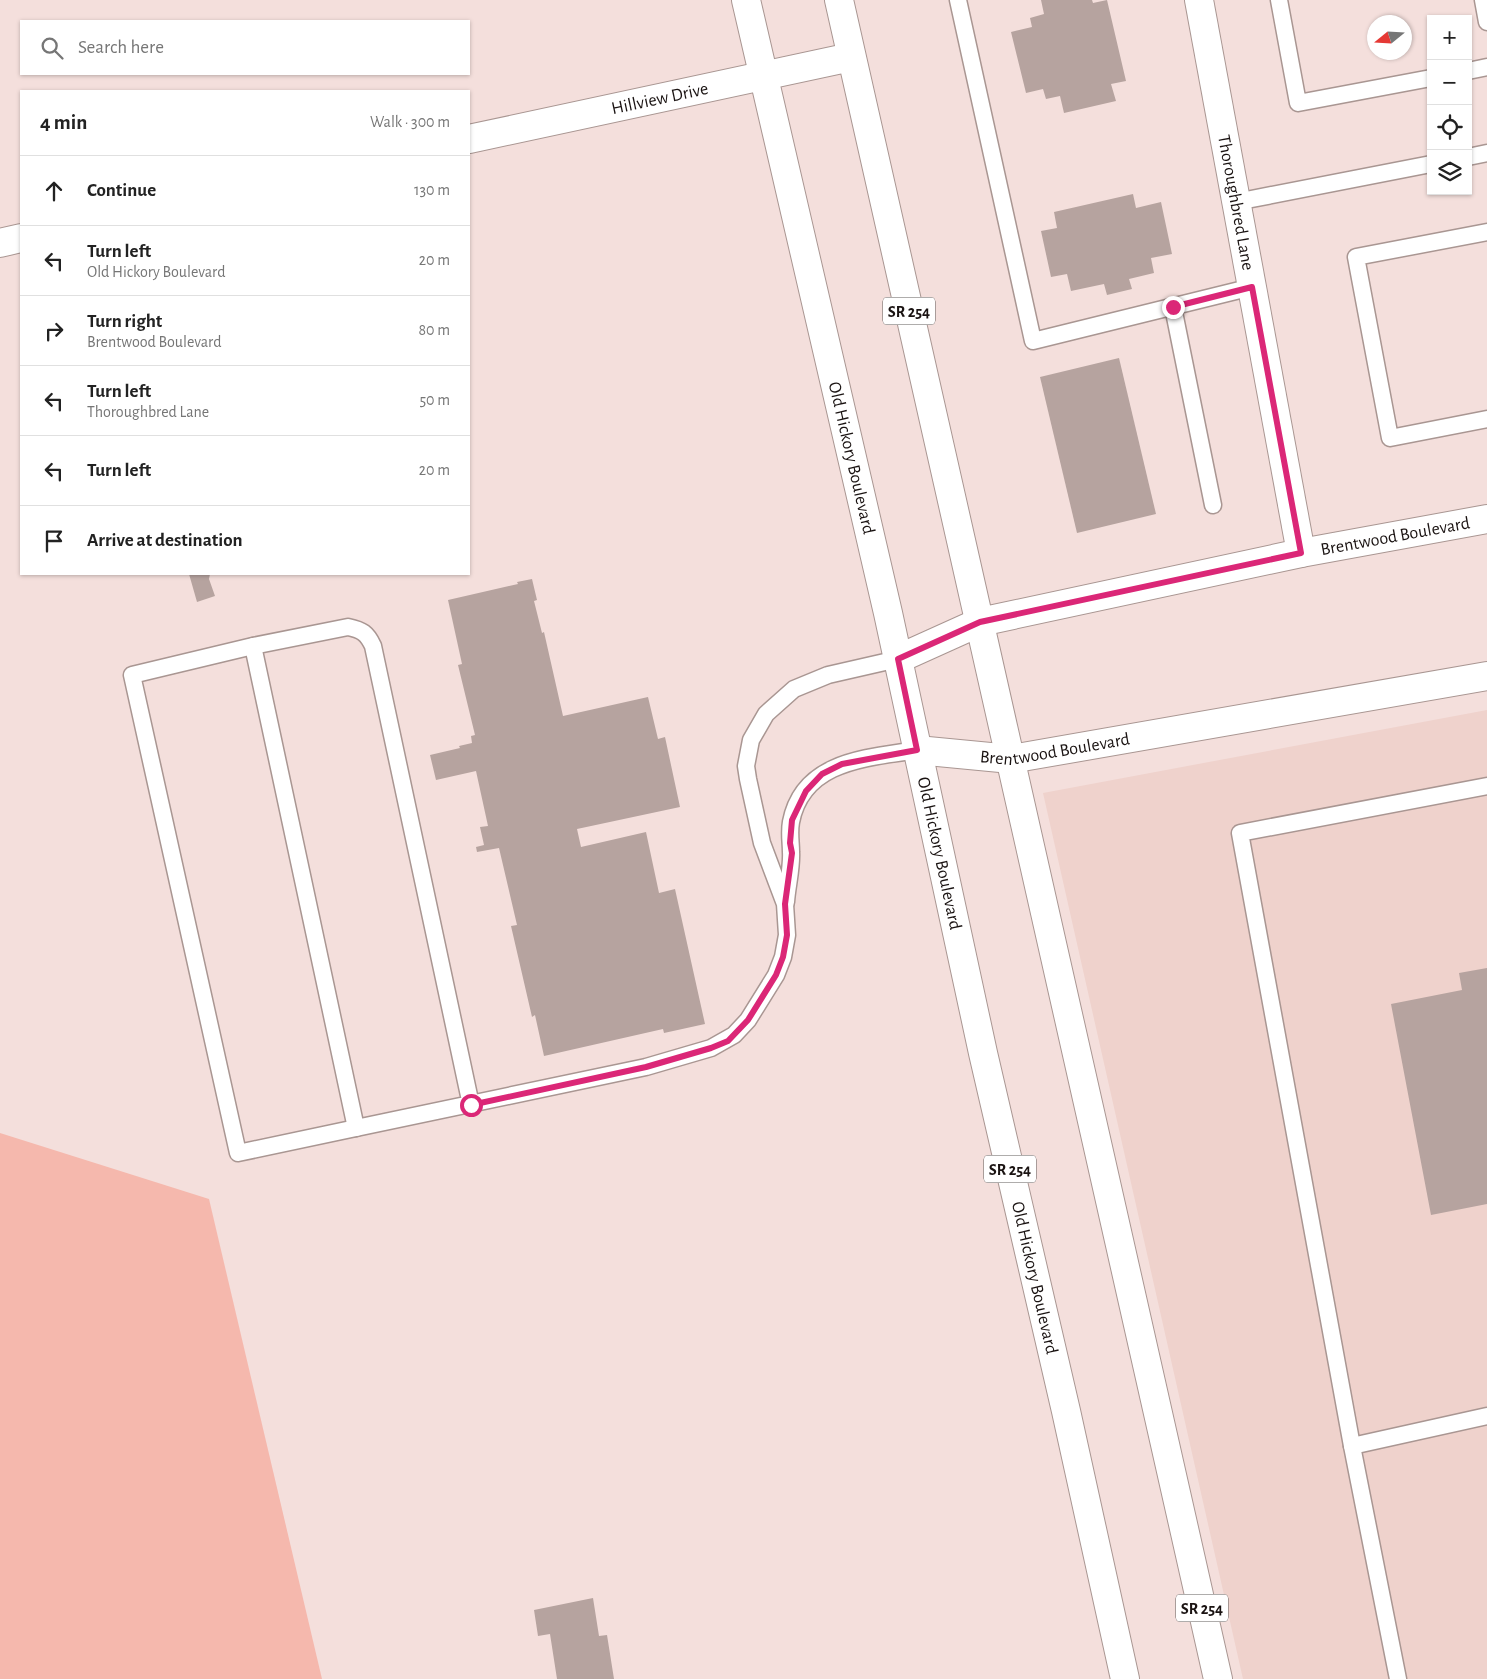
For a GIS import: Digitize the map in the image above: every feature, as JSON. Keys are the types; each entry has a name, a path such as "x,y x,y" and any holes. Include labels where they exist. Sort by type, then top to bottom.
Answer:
{"main road":[{"name":"Old Hickory Boulevard","path":"746,0 898,659 1124,1679"},
{"name":"SR 254","path":"839,0 1218,1679"},
{"name":"Thoroughbred Lane","path":"1199,0 1301,553"},
{"name":"Hillview Drive","path":"470,139 851,57"},
{"path":"0,243 20,238"},
{"name":"Brentwood Boulevard","path":"898,659 980,622 1301,553 1487,519"},
{"name":"Brentwood Boulevard","path":"917,750 1011,759 1487,676"}],"lane":[{"path":"958,0 1033,341 1252,287"},
{"path":"1280,0 1298,104 1427,79"},
{"path":"1483,0 1487,22"},
{"path":"1472,70 1487,67"},
{"path":"1472,156 1487,153"},
{"path":"1236,202 1427,165"},
{"path":"1487,232 1356,257 1390,438 1487,419"},
{"path":"1173,307 1213,505"},
{"path":"471,1105 373,646 368,635 359,629 348,627 253,646 132,675 238,1153 471,1105 638,1069 711,1048 728,1041 748,1020 776,975 786,945 788,922 785,904 762,842 748,779 748,754 756,726 779,700 808,682 898,659"},
{"path":"253,646 356,1128"},
{"path":"785,904 792,853 790,843 792,820 806,791 822,774 842,764 917,750"},
{"path":"1398,1679 1352,1446 1240,833 1487,786"},
{"path":"1352,1446 1487,1416"}],"shaded area":[{"path":"1487,710 1487,1679 1243,1679 1043,793"},
{"path":"0,1133 209,1199 322,1679 0,1679"}],"building":[{"path":"1041,0 1092,0 1093,3 1107,0 1126,81 1111,84 1116,101 1064,113 1060,96 1046,99 1043,89 1026,93 1011,32 1032,27 1030,18 1044,14"},
{"path":"1133,194 1136,208 1161,202 1172,254 1151,258 1154,273 1129,279 1132,289 1107,295 1104,284 1071,291 1067,274 1051,277 1041,231 1057,228 1054,212"},
{"path":"1119,358 1156,514 1077,533 1040,377"},
{"path":"189,575 210,575 209,579 215,596 197,602"},
{"path":"532,579 537,600 534,601 542,633 544,632 563,716 648,697 658,739 665,737 680,807 577,829 581,847 646,832 659,893 675,889 705,1024 664,1033 663,1029 544,1056 535,1015 532,1017 511,926 517,925 499,848 477,852 476,847 484,845 480,827 488,826 476,771 436,780 430,755 460,748 459,746 472,743 471,736 475,735 458,665 462,664 448,600"},
{"path":"1487,968 1487,1204 1431,1215 1391,1004 1462,990 1459,973"},
{"path":"593,1598 599,1636 607,1635 614,1679 557,1679 550,1634 538,1636 534,1610"}],"route":[{"path":"471,1105 646,1067 719,1045 728,1041 742,1028 764,996 776,975 783,957 788,922 785,904 792,853 790,830 800,800 815,781 831,768 855,760 917,750 898,659 980,622 1301,553 1252,287 1173,307"}]}
